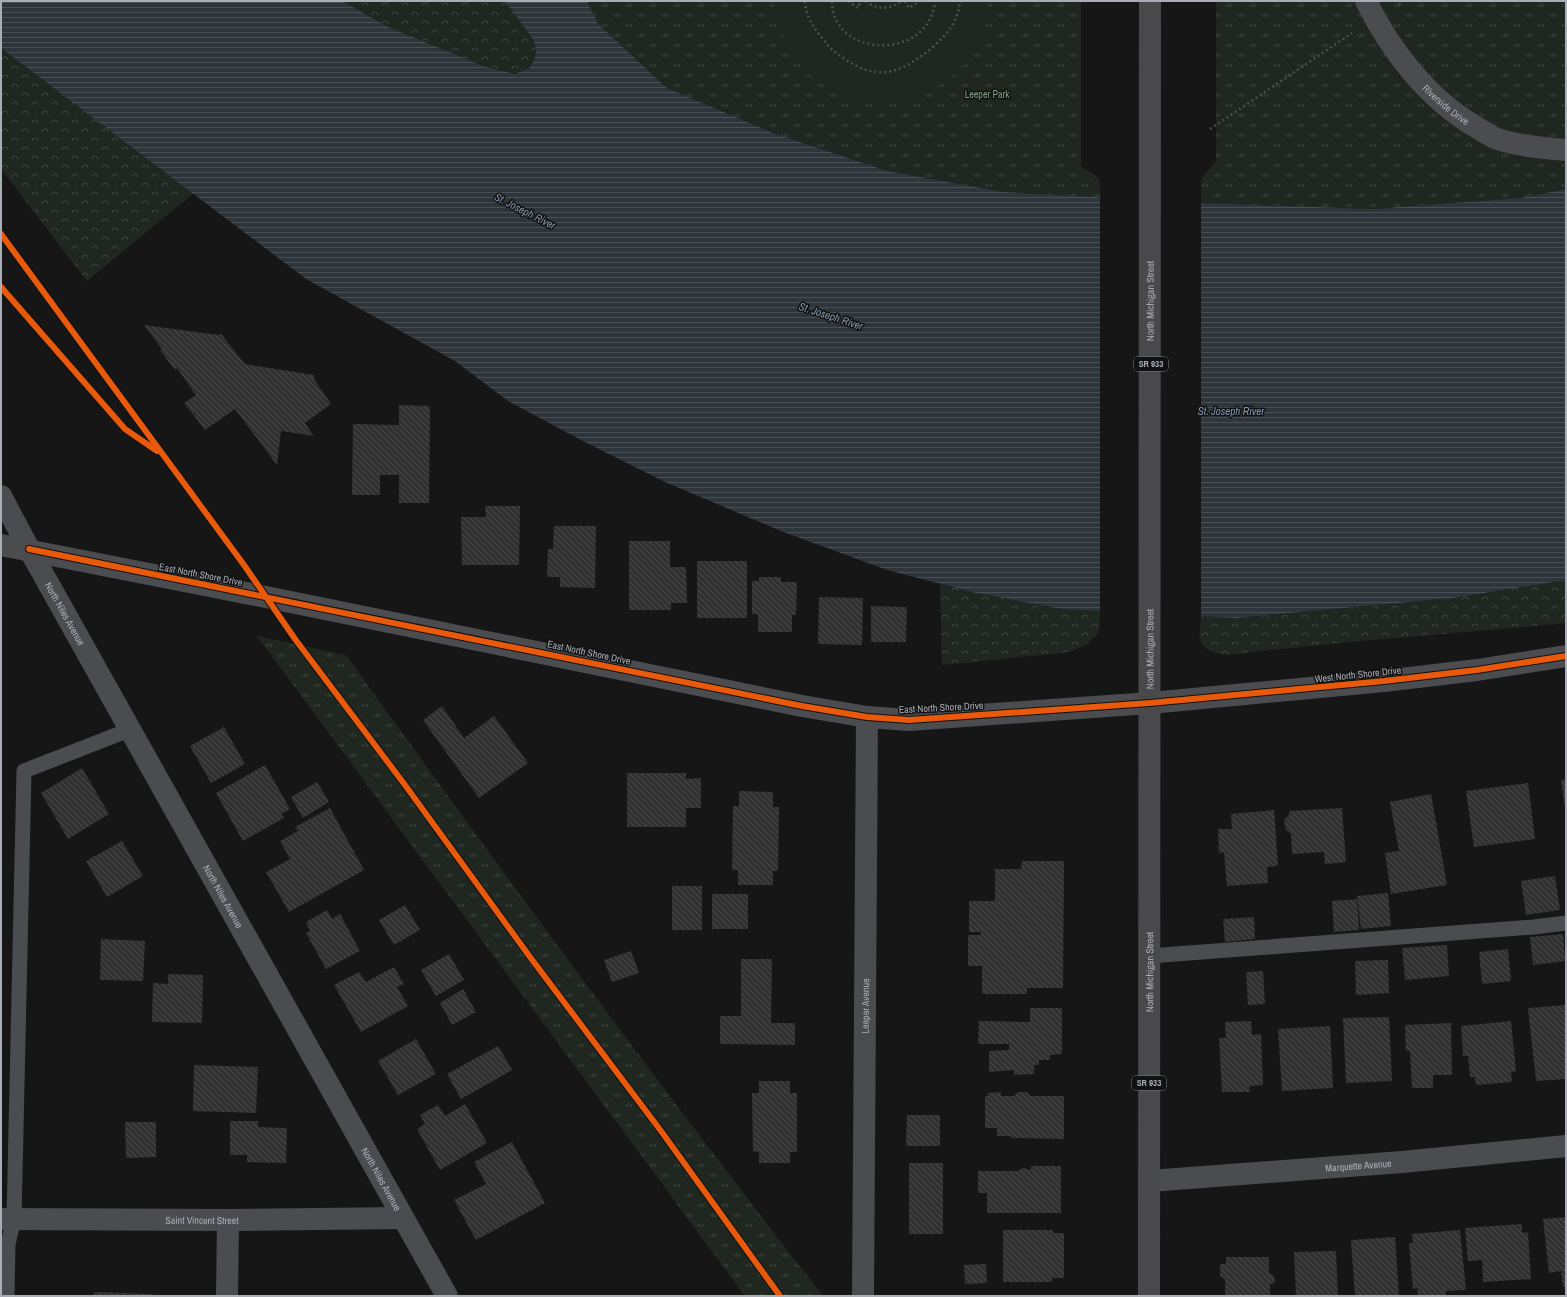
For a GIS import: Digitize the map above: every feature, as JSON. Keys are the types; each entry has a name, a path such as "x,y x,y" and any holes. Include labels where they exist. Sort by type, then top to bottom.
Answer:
{"main road":[{"name":"North Michigan Street","path":"1149,1296 1150,1"}],"street":[{"name":"Riverside Drive","path":"1371,10 1389,42 1428,92 1463,119 1496,138 1532,148 1566,150"},
{"name":"North Niles Avenue","path":"1,496 129,730 447,1296"},
{"name":"East North Shore Drive","path":"1,545 29,549 802,706 867,717 908,720 1150,703"},
{"name":"West North Shore Drive","path":"1150,703 1384,681 1477,670 1566,656"},
{"name":"Leeper Avenue","path":"863,1296 867,717"},
{"name":"Marquette Avenue","path":"1150,1181 1402,1162 1566,1146"},
{"name":"Saint Vincent Street","path":"7,1219 228,1220 403,1218"},
{"path":"228,1220 228,1296"}],"lane":[{"path":"8,1296 7,1219 24,771 129,730"},
{"path":"1149,956 1534,927 1566,923"}],"path":[{"path":"805,1 811,24 828,47 856,67 875,73 897,70 922,56 937,43 956,21 959,14 960,1"},
{"path":"832,1 833,12 842,28 858,40 880,46 912,39 926,26 931,18 935,1"},
{"path":"848,1 858,8 861,1"},
{"path":"866,1 873,6 887,8 901,1"},
{"path":"905,1 909,8 920,1"},
{"path":"1210,129 1336,43 1371,10 1404,1"}],"green space":[{"name":"Leeper Park","path":"342,1 1081,1 1081,166 1100,179 1100,198 1003,192 887,171 773,133 667,88 636,59"},
{"path":"342,1 505,1 533,39 536,48 535,59 529,68 515,74 486,67 388,27"},
{"path":"775,1 988,1 989,9 979,42 959,70 932,90 900,101 866,101 834,92 806,72 786,44 775,12"},
{"path":"1216,1 1566,1 1566,189 1521,198 1373,209 1201,203 1201,179 1216,161"},
{"path":"1,48 194,193 87,281 1,169"},
{"path":"1566,580 1566,623 1228,655 1211,651 1204,646 1200,639 1201,616 1236,618 1453,598"},
{"path":"940,584 976,593 1062,609 1100,611 1099,633 1087,644 1070,652 942,665"},
{"path":"257,636 346,655 463,817 701,1138 823,1296 745,1296"}],"water":[{"name":"St. Joseph River","path":"1,1 342,1 388,27 486,67 515,74 529,68 535,59 536,48 533,39 505,1 587,1 598,24 667,88 773,133 887,171 1003,192 1201,203 1373,209 1521,198 1566,189 1566,580 1453,598 1236,618 1062,609 976,593 887,570 781,531 665,482 581,440 508,401 455,361 306,279 1,48"}],"pier":[{"path":"1100,196 1201,201 1201,618 1100,613"}],"building":[{"path":"144,325 219,335 221,334 245,364 314,375 314,379 331,404 305,423 314,436 281,431 277,465 235,409 205,430 184,403 196,395 177,368 175,370 160,350 162,349"},
{"path":"399,405 430,406 429,503 399,503 399,475 380,475 380,495 352,495 353,424 399,425"},
{"path":"485,506 520,506 519,565 462,565 461,517 486,517"},
{"path":"554,526 596,526 595,588 560,587 560,577 547,577 548,549 553,549"},
{"path":"629,541 670,541 670,567 686,567 687,603 671,603 671,610 629,610"},
{"path":"697,561 747,561 747,618 697,618"},
{"path":"759,577 781,577 781,582 797,582 796,615 792,615 792,632 758,632 758,614 752,614 752,581 759,581"},
{"path":"819,597 863,598 862,645 818,644"},
{"path":"871,606 907,607 906,642 871,642"},
{"path":"442,706 464,738 494,716 528,763 479,798 423,720"},
{"path":"224,727 245,764 211,783 190,746"},
{"path":"265,765 290,809 281,814 284,818 243,841 216,793"},
{"path":"82,768 109,814 68,839 41,793"},
{"path":"627,773 686,773 686,779 701,778 701,808 686,808 686,827 627,827"},
{"path":"1566,779 1566,808 1565,808 1561,780"},
{"path":"317,782 329,802 303,818 291,797"},
{"path":"1528,783 1535,839 1474,847 1466,791"},
{"path":"739,791 773,792 773,807 779,807 778,871 773,871 773,885 738,885 738,870 732,870 733,806 739,806"},
{"path":"1431,794 1447,885 1391,894 1385,853 1399,851 1390,802"},
{"path":"330,808 364,870 289,912 266,872 290,859 280,841 298,831 295,827"},
{"path":"1342,808 1346,862 1325,864 1324,852 1292,854 1291,834 1286,830 1284,820 1289,815 1289,811"},
{"path":"1274,810 1278,866 1267,867 1268,883 1227,886 1224,852 1219,853 1218,829 1232,829 1231,814"},
{"path":"122,841 143,876 107,897 86,861"},
{"path":"1022,861 1064,861 1063,988 1027,988 1027,994 982,994 982,966 968,966 968,935 981,935 981,932 969,932 969,901 995,901 995,869 1021,869"},
{"path":"1555,876 1560,910 1526,915 1521,881"},
{"path":"672,886 702,886 702,930 672,930"},
{"path":"1388,893 1391,926 1361,929 1357,896"},
{"path":"712,894 748,894 748,929 712,929"},
{"path":"1357,899 1359,930 1334,932 1332,901"},
{"path":"405,905 420,930 394,945 379,920"},
{"path":"327,910 332,919 340,914 360,951 326,969 306,933 310,931 306,922"},
{"path":"1254,917 1255,939 1225,942 1223,919"},
{"path":"1563,934 1565,961 1533,965 1530,937"},
{"path":"101,939 145,941 143,981 100,980"},
{"path":"1447,945 1449,976 1405,980 1402,948"},
{"path":"1508,949 1511,981 1482,984 1479,952"},
{"path":"631,951 639,973 612,982 604,960"},
{"path":"449,954 464,980 436,996 421,970"},
{"path":"741,959 772,959 771,1023 795,1023 795,1045 720,1044 720,1016 741,1016"},
{"path":"1388,960 1389,993 1356,995 1355,961"},
{"path":"394,967 404,984 397,987 408,1006 361,1032 334,985 359,972 366,982"},
{"path":"1263,971 1265,1004 1248,1005 1246,972"},
{"path":"168,974 203,975 202,1023 152,1022 153,983 168,984"},
{"path":"463,989 476,1012 452,1025 440,1003"},
{"path":"1566,1005 1566,1079 1536,1081 1528,1008"},
{"path":"1030,1008 1062,1008 1062,1054 1050,1055 1050,1060 1039,1060 1039,1065 1034,1065 1034,1074 1014,1075 1014,1070 989,1072 989,1051 1009,1050 1009,1044 978,1044 979,1021 1030,1022"},
{"path":"1389,1017 1392,1081 1346,1083 1343,1018"},
{"path":"1251,1021 1252,1035 1261,1034 1263,1085 1249,1086 1250,1092 1222,1092 1219,1038 1226,1038 1225,1022"},
{"path":"1511,1021 1516,1071 1511,1072 1512,1082 1476,1085 1475,1077 1470,1077 1468,1056 1463,1056 1461,1026"},
{"path":"1451,1023 1452,1075 1433,1075 1433,1088 1412,1088 1410,1051 1406,1051 1405,1025"},
{"path":"1330,1026 1333,1088 1282,1091 1278,1029"},
{"path":"416,1039 436,1074 398,1095 378,1061"},
{"path":"498,1046 512,1070 461,1099 447,1074"},
{"path":"194,1065 258,1067 256,1113 193,1111"},
{"path":"759,1081 790,1081 790,1093 797,1093 797,1152 790,1152 790,1163 759,1163 759,1152 753,1151 752,1093 759,1093"},
{"path":"1001,1092 1001,1096 1014,1096 1018,1092 1027,1092 1030,1096 1064,1096 1064,1139 1011,1138 1011,1136 997,1136 997,1128 985,1128 985,1096 988,1096 988,1093"},
{"path":"465,1104 487,1143 440,1170 417,1129 425,1124 420,1115 438,1105 445,1116"},
{"path":"907,1115 940,1115 940,1146 906,1146"},
{"path":"230,1121 258,1121 258,1127 287,1128 286,1163 247,1162 247,1155 230,1155"},
{"path":"125,1122 156,1122 156,1157 126,1158"},
{"path":"512,1142 545,1203 476,1240 454,1200 486,1184 474,1162"},
{"path":"909,1163 943,1163 943,1234 909,1234"},
{"path":"1031,1166 1061,1166 1061,1213 987,1213 987,1193 978,1193 978,1171 1018,1171 1023,1168 1031,1170"},
{"path":"1566,1217 1566,1287 1563,1287 1561,1271 1549,1273 1543,1219"},
{"path":"1522,1224 1522,1232 1528,1233 1531,1279 1483,1282 1482,1260 1468,1261 1465,1228"},
{"path":"1003,1230 1053,1230 1053,1233 1064,1233 1064,1278 1052,1278 1052,1282 1003,1282"},
{"path":"1460,1230 1466,1290 1446,1291 1446,1296 1418,1296 1417,1288 1413,1289 1409,1243 1413,1243 1412,1234"},
{"path":"1395,1237 1399,1296 1355,1296 1351,1240"},
{"path":"1336,1251 1338,1296 1296,1296 1294,1252"},
{"path":"1226,1257 1269,1257 1269,1273 1274,1276 1275,1283 1270,1284 1270,1296 1225,1296 1225,1279 1220,1276 1220,1264 1226,1264"},
{"path":"986,1264 987,1283 965,1284 964,1265"},
{"path":"94,1292 153,1294 153,1296 94,1296"}],"cycle path":[{"path":"1,234 244,565 295,639 405,785 530,957 661,1131 780,1296"},
{"path":"1,287 125,429 157,451"},
{"path":"29,549 802,706 867,717 909,720 1150,703 1384,681 1477,670 1566,656"}]}
